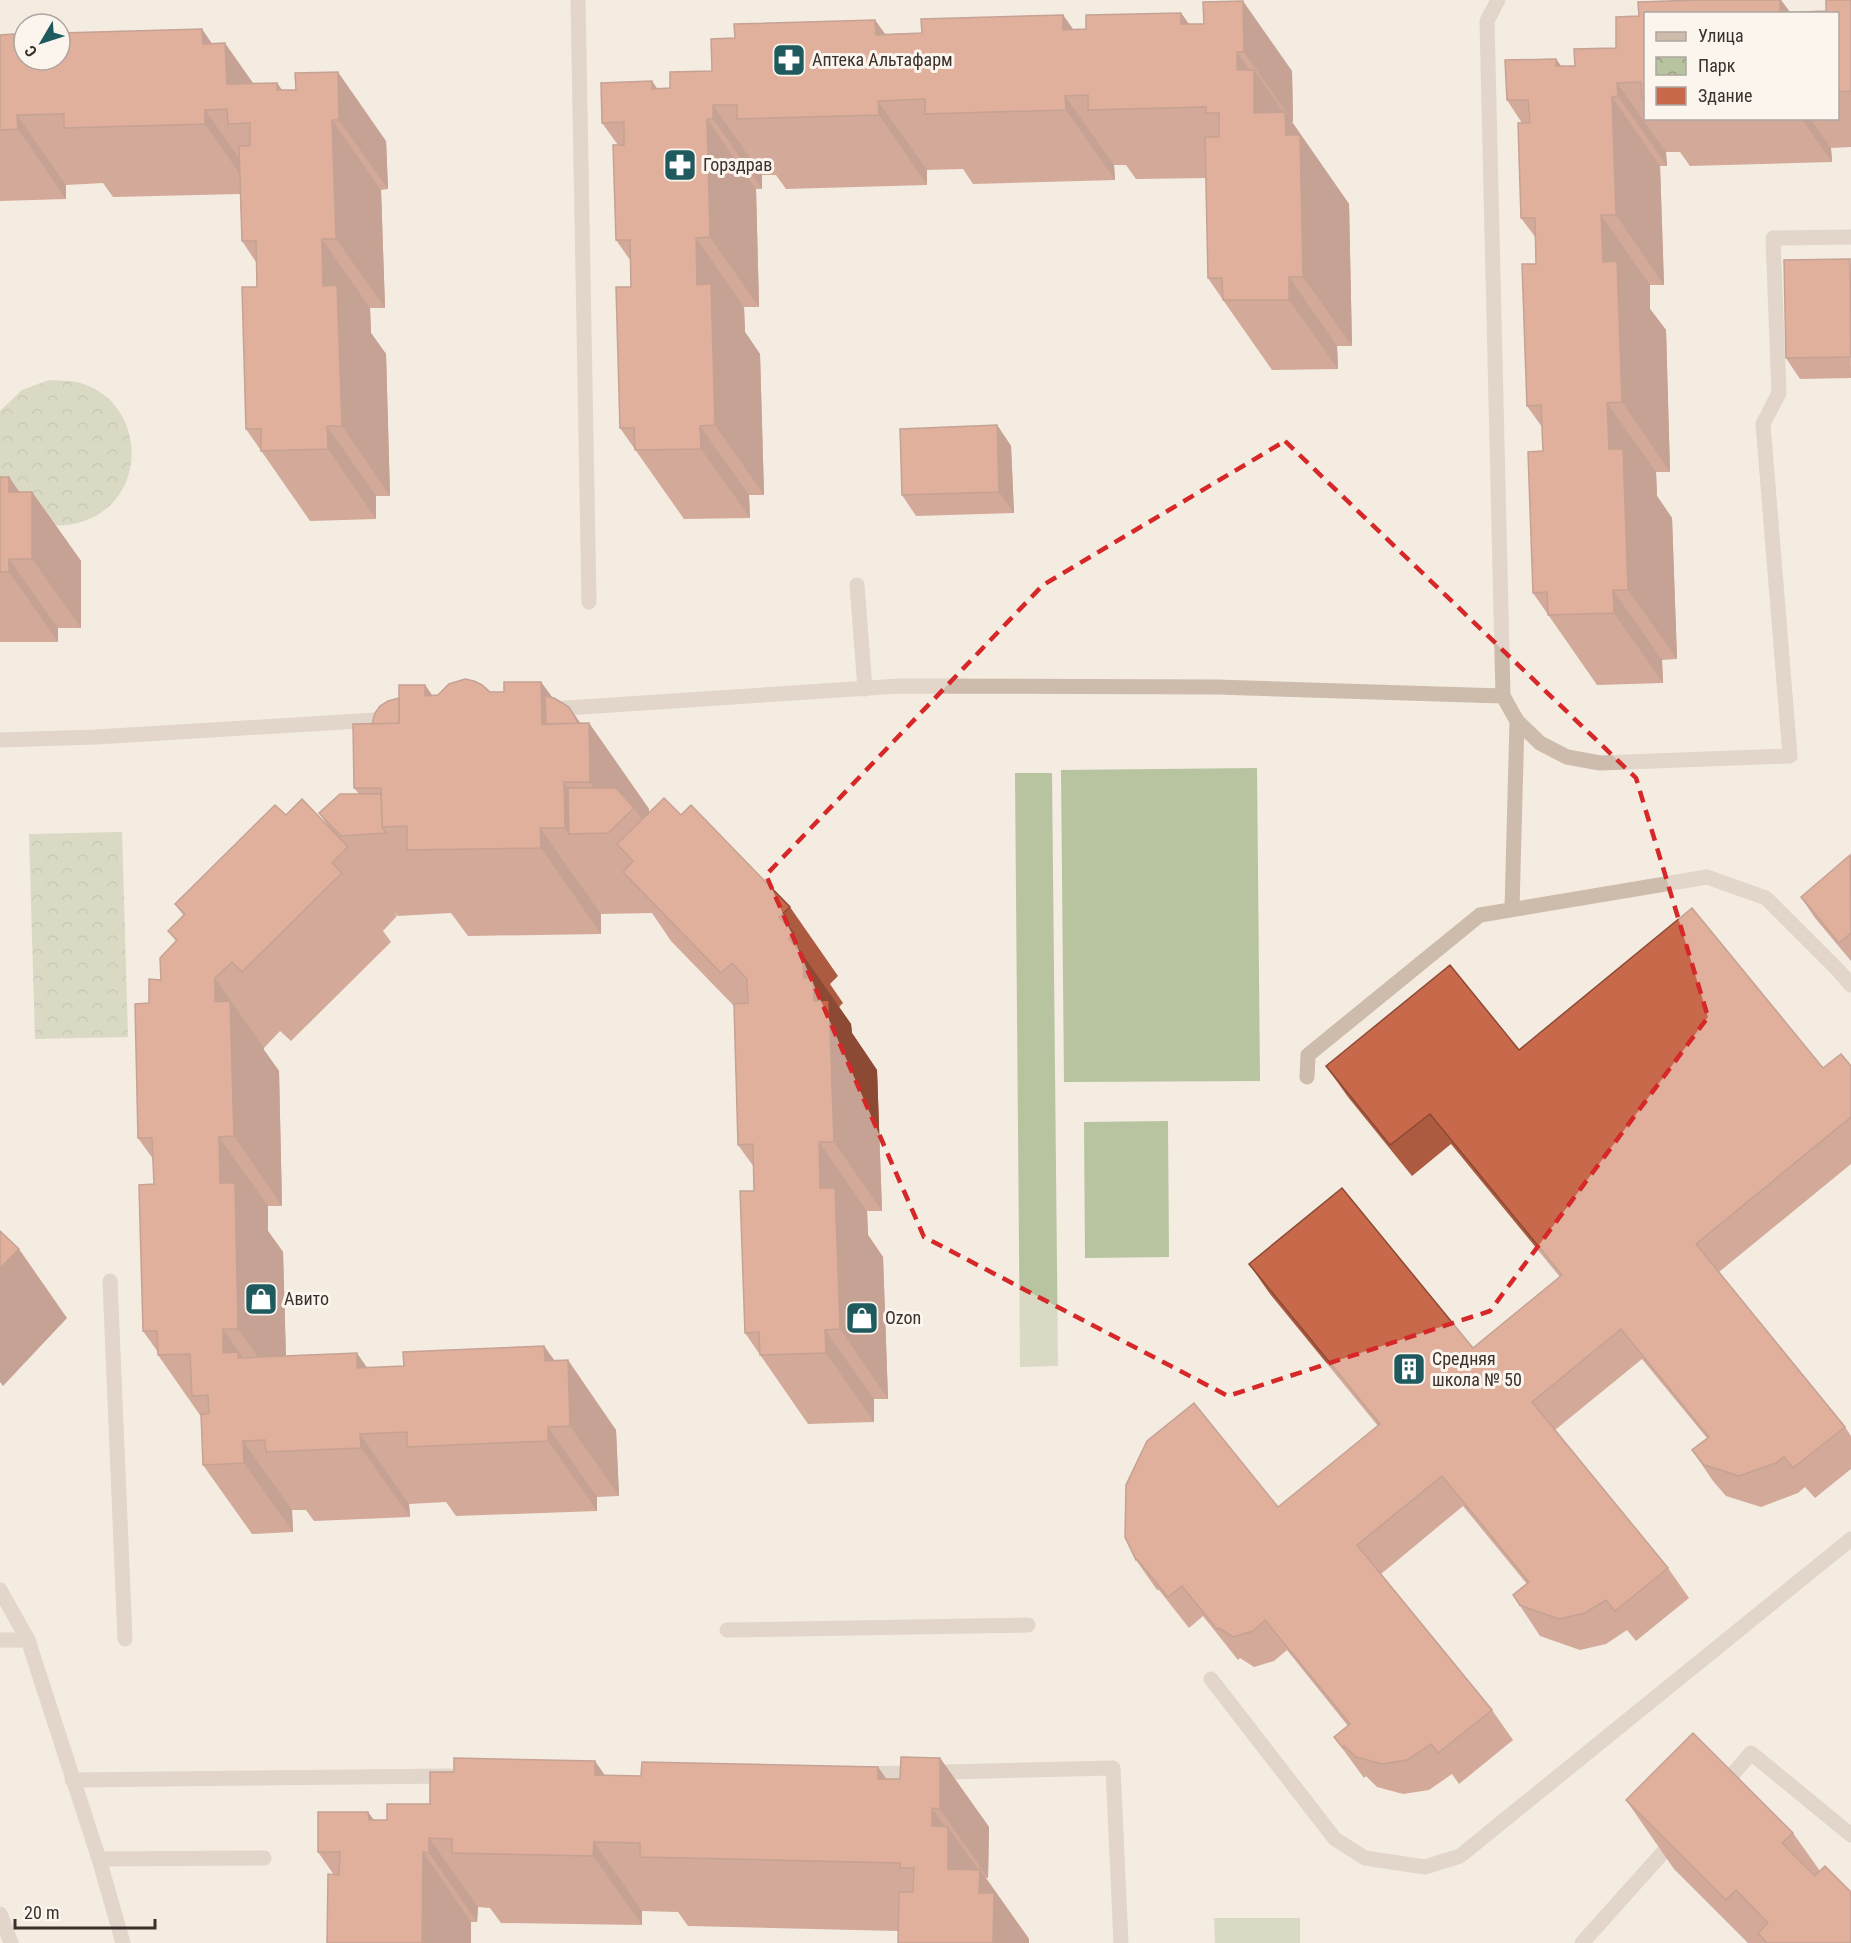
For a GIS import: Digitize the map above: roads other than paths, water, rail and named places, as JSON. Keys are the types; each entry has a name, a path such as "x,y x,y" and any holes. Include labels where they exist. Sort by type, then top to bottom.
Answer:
{"street":[{"path":"578,0 589,602"},
{"path":"1498,0 1487,21 1503,696 1517,721 1540,743 1567,757 1600,763 1790,756 1763,424 1779,393 1773,238 1851,237"},
{"path":"857,585 865,689"},
{"path":"534,710 900,686 1205,687 1503,696"},
{"path":"0,740 96,737 404,718"},
{"path":"1512,909 1517,721"},
{"path":"1307,1077 1308,1055 1480,915 1512,909 1707,877 1766,898 1851,985"},
{"path":"110,1281 125,1639"},
{"path":"1211,1679 1335,1839 1365,1858 1425,1867 1460,1856 1851,1539"},
{"path":"0,1590 28,1640 99,1859 123,1943"},
{"path":"727,1630 1028,1625"},
{"path":"0,1640 28,1640"},
{"path":"1713,1796 1751,1753 1851,1835"},
{"path":"845,1774 1113,1768 1120,1943"},
{"path":"72,1780 465,1776"},
{"path":"1582,1943 1682,1831"},
{"path":"99,1859 264,1858"},
{"path":"0,1914 11,1943"}],"place":[{"name":"Аптека Альтафарм","path":"789,60"},
{"name":"Горздрав","path":"680,165"},
{"name":"Авито","path":"261,1299"},
{"name":"Ozon","path":"862,1318"},
{"name":"Средняя школа № 50","path":"1409,1369"}]}
